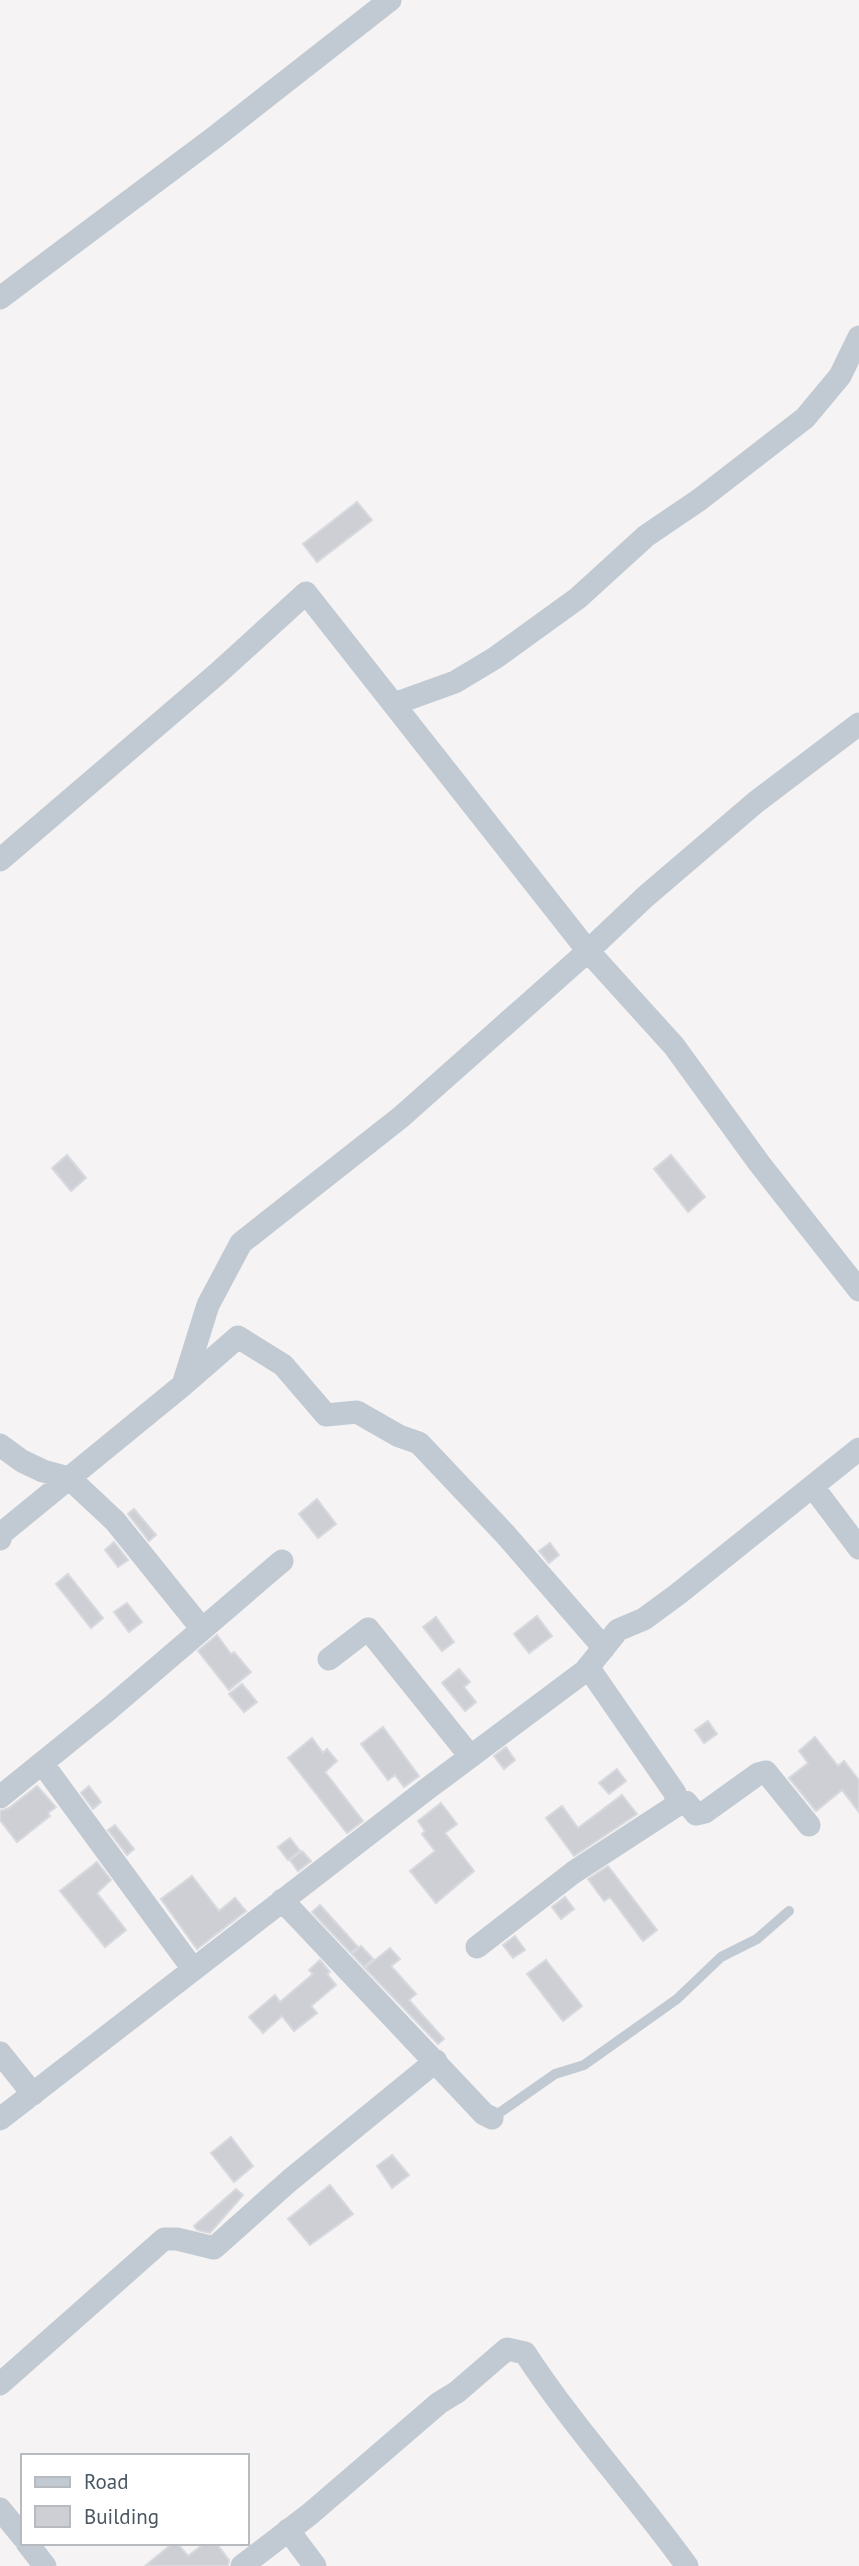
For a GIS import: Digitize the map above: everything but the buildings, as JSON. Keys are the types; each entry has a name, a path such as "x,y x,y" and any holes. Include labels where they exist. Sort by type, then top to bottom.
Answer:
{"street":[{"path":"0,298 215,137 390,0"},
{"path":"394,705 455,682 495,658 578,598 646,536 699,500 805,418 840,376 859,337"},
{"path":"0,860 217,674 306,593 588,951 674,1046 758,1163 859,1290"},
{"path":"183,1385 208,1305 241,1243 401,1116 588,951 645,897 756,802 859,724"},
{"path":"0,1539 2,1533 183,1385 238,1336 283,1365 326,1415 357,1412 398,1436 419,1443 505,1534 604,1648"},
{"path":"0,1445 22,1461 43,1471 69,1478 115,1521 202,1629"},
{"path":"0,2119 589,1667 618,1630 661,1607 859,1449"},
{"path":"813,1487 859,1548"},
{"path":"0,1797 282,1561"},
{"path":"329,1659 368,1629 470,1756"},
{"path":"477,1947 574,1872 677,1805 675,1793 589,1667"},
{"path":"42,1763 193,1969"},
{"path":"676,1799 686,1802 696,1814 705,1812 758,1774 766,1772 809,1825"},
{"path":"282,1900 484,2114 492,2118"},
{"path":"0,2053 33,2094"},
{"path":"0,2384 164,2239 177,2239 215,2248 289,2181 436,2061"},
{"path":"242,2566 310,2514 439,2403 457,2392 507,2349 525,2353 544,2383 644,2507 687,2566"},
{"path":"0,2509 21,2535"},
{"path":"288,2530 315,2566"},
{"path":"29,2545 45,2566"}],"lane":[{"path":"492,2118 555,2074 584,2065 677,1999 721,1957 757,1939 789,1911"}]}
